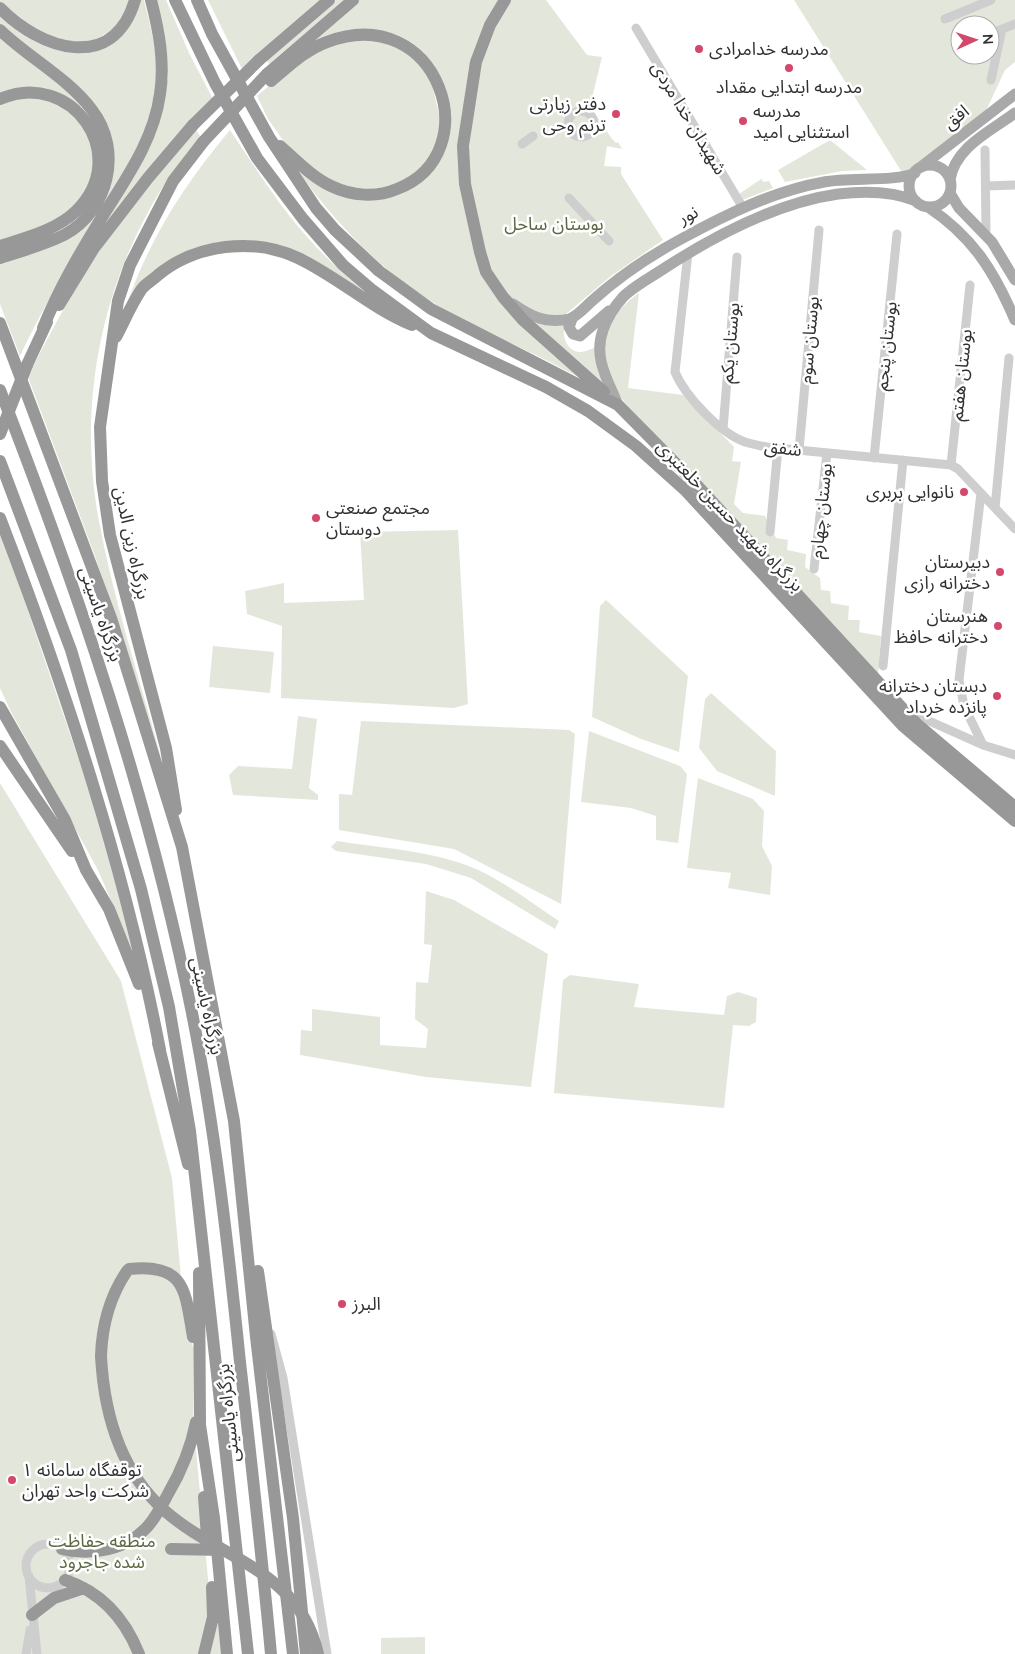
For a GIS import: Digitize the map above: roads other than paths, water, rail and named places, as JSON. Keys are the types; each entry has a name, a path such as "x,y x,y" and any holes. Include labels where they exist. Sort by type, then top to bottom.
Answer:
{"highway":[{"path":"0,8 14,23 38,38 58,46 78,48 98,44 111,37 124,25 131,13 134,0"},
{"path":"0,434 57,294 142,151 153,124 162,79 158,33 151,0"},
{"name":"بزرگراه شهید حسین خلعتبری","path":"175,0 215,83 258,158 291,205 316,236 343,264 372,289 431,333 546,387 588,411 636,446 685,490 903,726 1015,821"},
{"name":"بزرگراه شهید حسین خلعتبری","path":"197,0 212,34 269,137 316,208 335,230 405,292 455,323 618,405 688,476 917,724 1015,807"},
{"path":"43,328 94,248 148,178 193,125 259,60 329,0"},
{"path":"269,78 353,0"},
{"path":"505,0 490,25 476,62 463,146 466,184 480,252 486,272 503,297 523,320 618,405"},
{"path":"0,30 75,92 93,111 107,140 109,161 105,186 91,212 84,220 59,237 0,258"},
{"path":"269,78 310,50 326,42 357,35 384,37 406,46 429,67 442,94 445,125 436,155 418,178 394,191 374,195 349,192 324,182 269,137"},
{"name":"بزرگراه زین الدین","path":"182,848 166,748 123,592 107,517 102,481 100,428 118,301 130,265 173,181 203,142 236,106 251,99 269,78"},
{"path":"0,99 13,94 38,92 50,95 72,106 88,125 95,138 98,164 93,188 75,212 47,229 0,246"},
{"path":"110,348 142,289 170,265 189,257 228,246 262,248 297,257 390,316 431,333"},
{"path":"0,323 111,618 182,848 234,1121 246,1220 256,1337 293,1654"},
{"name":"بزرگراه یاسینی","path":"0,390 50,519 115,710 149,833 191,1010 222,1192 271,1654"},
{"name":"بزرگراه یاسینی","path":"0,461 71,650 141,889 169,1006 183,1076 248,1654"},
{"path":"0,518 36,611 102,818 148,988 160,1050 184,1149 197,1192"},
{"path":"0,707 65,820 86,870"},
{"path":"0,746 86,870 109,909 123,940 160,1050"},
{"path":"199,1210 199,1402 205,1518 214,1608 212,1627 204,1654"},
{"path":"246,1220 256,1258 293,1518 306,1654"},
{"path":"200,1369 186,1296 178,1280 164,1270 156,1268 128,1270 118,1286 106,1320 101,1356 103,1386 108,1412 115,1435 129,1464 155,1502 165,1511 267,1576 281,1588 306,1620 318,1654"},
{"path":"62,1549 89,1552 114,1548 131,1540 148,1527 183,1467 193,1437 199,1402"},
{"path":"201,1434 214,1518 227,1654"},
{"path":"171,1549 226,1550"},
{"path":"65,1580 84,1588 103,1600 131,1636 140,1654"},
{"path":"32,1615 54,1598 84,1588"}],"main road":[{"name":"افق","path":"917,171 1015,94"},
{"name":"افق","path":"950,180 954,165 963,152 1015,113"},
{"path":"1015,280 992,242 959,208 950,193 950,180 947,174 937,166 925,166 917,171 911,178 910,190 916,201 947,219 982,255 1015,320"},
{"name":"نور","path":"572,319 634,268 681,239 743,208 778,194 824,182 864,178 902,178 917,171"},
{"name":"نور","path":"618,405 602,369 600,344 608,320 624,297 688,253 768,214 814,199 872,192 905,196 916,201"},
{"path":"928,207 941,204 950,193"},
{"path":"681,239 688,253"},
{"path":"503,297 540,320 572,319 569,328 573,334 580,336 586,333 624,297"}],"street":[{"path":"946,19 991,0"},
{"path":"990,80 1002,29 1015,24"},
{"name":"شهیدان خدا مردی","path":"636,28 743,208"},
{"path":"522,144 533,136"},
{"path":"985,150 986,230"},
{"path":"986,186 1015,185"},
{"path":"569,198 609,241"},
{"name":"بوستان سوم","path":"799,450 819,230"},
{"name":"بوستان پنجم","path":"874,458 897,234"},
{"name":"شفق","path":"688,253 675,372 681,387 723,429 744,442 778,448 951,465"},
{"name":"بوستان یکم","path":"723,429 737,257"},
{"name":"بوستان هفتم","path":"951,465 970,285"},
{"path":"995,508 1009,358"},
{"path":"770,532 778,448"},
{"name":"بوستان چهارم","path":"814,569 827,453"},
{"path":"883,666 903,460"},
{"path":"951,465 1015,529"},
{"path":"981,493 959,680 964,706 983,745"},
{"path":"906,711 983,745 1015,755"},
{"path":"264,1309 283,1378 327,1654"},
{"path":"29,1576 34,1582 46,1588 59,1585 65,1580 70,1568 69,1561 62,1549 45,1544 33,1551 27,1563 36,1654"},
{"path":"26,1654 32,1615"}],"place":[{"name":"مدرسه خدامرادی","path":"699,49"},
{"name":"مدرسه ابتدایی مقداد","path":"789,68"},
{"name":"دفتر زیارتی ترنم وحی","path":"616,114"},
{"name":"مدرسه استثنایی امید","path":"743,121"},
{"name":"نانوایی بربری","path":"964,492"},
{"name":"مجتمع صنعتی دوستان","path":"316,518"},
{"name":"دبیرستان دخترانه رازی","path":"1000,572"},
{"name":"هنرستان دخترانه حافظ","path":"998,626"},
{"name":"دبستان دخترانه پانزده خرداد","path":"997,696"},
{"name":"البرز","path":"342,1304"},
{"name":"توقفگاه سامانه ۱ شرکت واحد تهران","path":"12,1480"}],"park label":[{"name":"بوستان ساحل","path":"554,224"},
{"name":"منطقه حفاظت شده جاجرود","path":"102,1551"}]}
